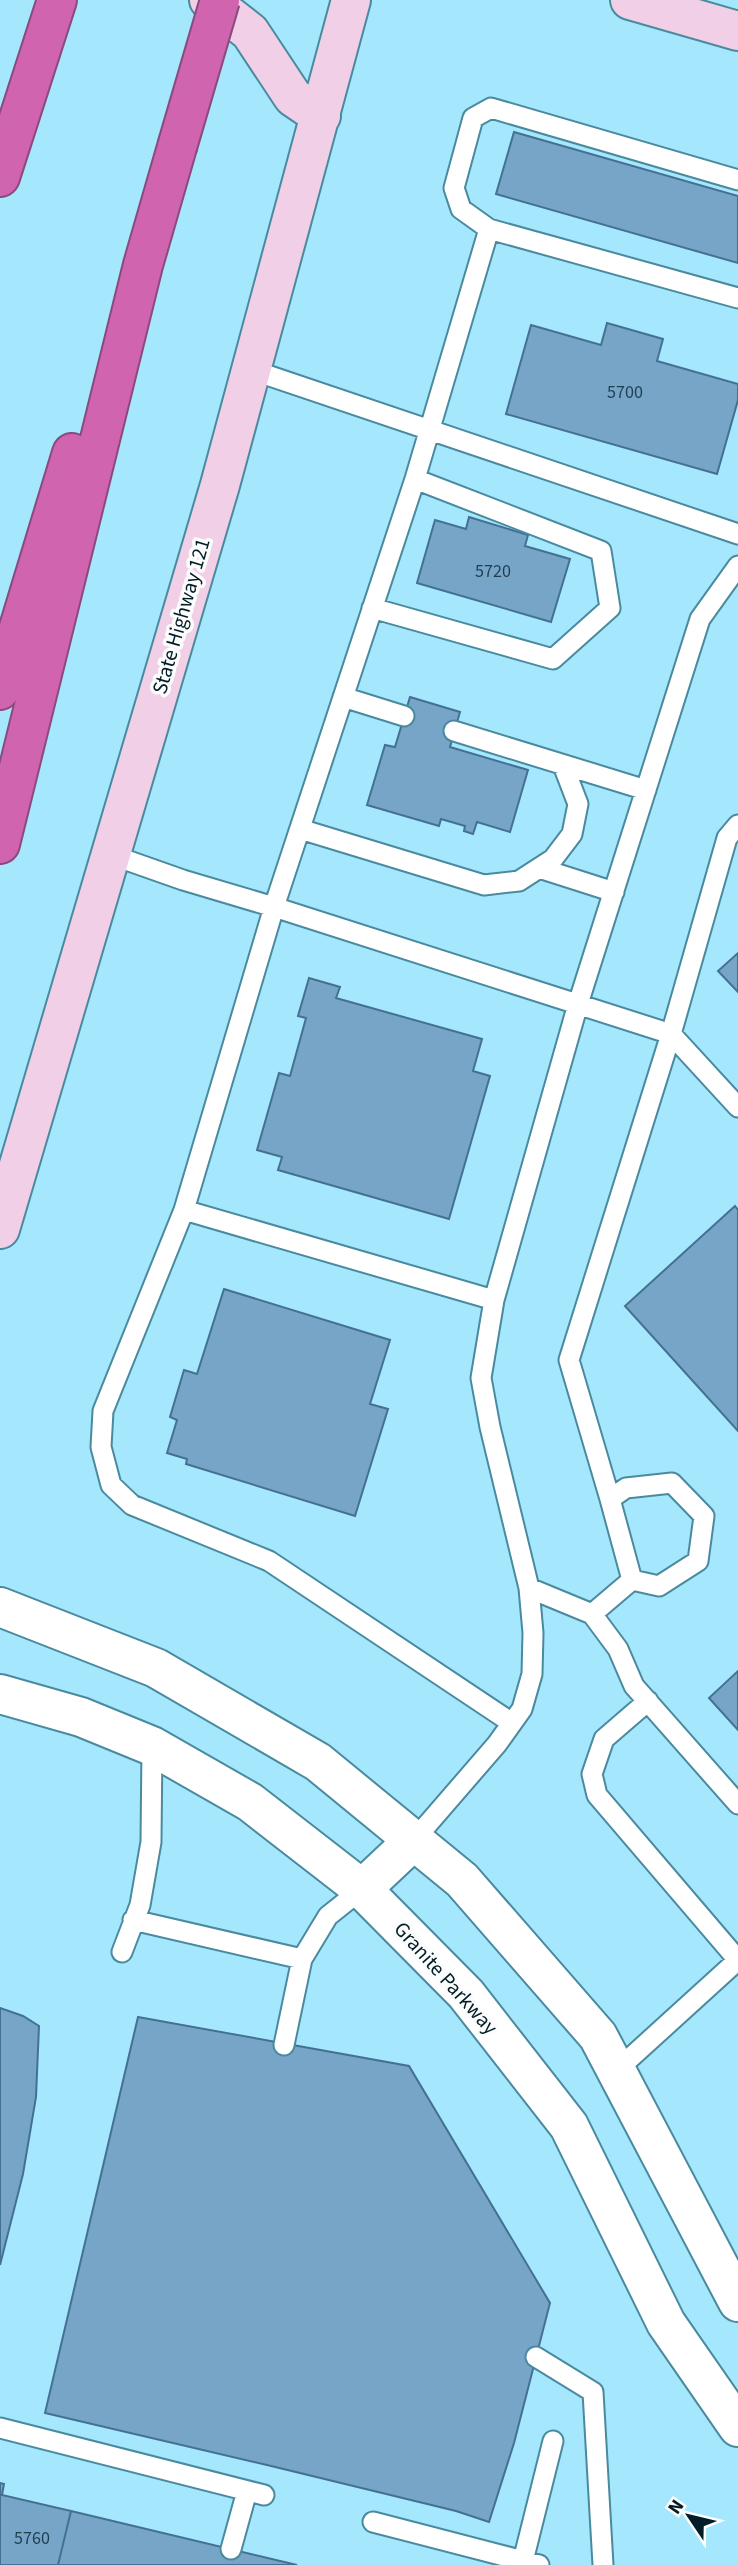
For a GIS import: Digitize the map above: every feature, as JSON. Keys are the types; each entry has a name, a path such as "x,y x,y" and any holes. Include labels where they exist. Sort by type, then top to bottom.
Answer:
{"highway":[{"path":"0,177 57,0"},
{"path":"0,844 143,265 220,0"},
{"path":"0,690 117,307 143,265"}],"main road":[{"path":"209,0 250,32 293,97 321,116"},
{"name":"State Highway 121","path":"0,1229 112,855 252,370 351,0"},
{"path":"630,0 738,31"}],"street":[{"path":"0,1607 156,1668 318,1762 471,1890 598,2036 738,2302"},
{"name":"Granite Parkway","path":"0,1694 81,1717 152,1746 250,1802 362,1889 466,1994 569,2126 666,2323 738,2427"},
{"path":"362,1889 414,1840"}],"lane":[{"path":"738,180 491,108 473,118 454,188 460,209 489,229 738,298"},
{"path":"489,229 415,478 274,907 184,1210 103,1412 100,1447 111,1485 132,1505 269,1561 512,1723"},
{"path":"252,370 738,534"},
{"path":"372,608 553,659 610,608 601,551 415,478"},
{"path":"414,1840 497,1744 522,1709 532,1674 533,1633 529,1588 490,1427 481,1378 494,1300 579,1004 700,619 738,566"},
{"path":"343,697 404,716"},
{"path":"454,731 646,790"},
{"path":"300,829 484,885 519,881 553,859 572,834 578,804 563,765"},
{"path":"632,1580 569,1360 671,1034 727,838 738,825"},
{"path":"112,855 183,880 671,1034 738,1107"},
{"path":"539,868 614,892"},
{"path":"184,1210 494,1300"},
{"path":"610,1499 626,1488 672,1483 704,1516 698,1561 659,1586 632,1580"},
{"path":"592,1614 632,1580"},
{"path":"529,1588 592,1614 618,1649 634,1686 738,1804"},
{"path":"617,2070 738,1960 597,1795 592,1774 604,1739 648,1701"},
{"path":"122,1952 140,1905 151,1842 152,1746"},
{"path":"284,2045 302,1959 328,1916 362,1889"},
{"path":"133,1920 302,1959"},
{"path":"536,2357 593,2392 603,2565"},
{"path":"0,2428 255,2493 231,2549"},
{"path":"373,2522 528,2563 553,2441"}],"building":[{"path":"514,132 738,196 738,263 496,194"},
{"path":"607,323 663,339 657,361 738,384 738,400 717,474 506,414 531,325 601,345"},
{"path":"469,517 528,535 525,546 570,559 551,622 417,583 435,520 466,529"},
{"path":"410,697 460,712 450,747 528,770 510,832 477,822 473,834 464,831 465,826 441,819 439,826 367,805 385,745 395,747"},
{"path":"738,953 738,992 718,971"},
{"path":"309,978 340,987 336,998 482,1039 473,1071 490,1076 449,1219 278,1170 282,1157 257,1150 279,1073 290,1076 306,1018 298,1016"},
{"path":"735,1206 738,1210 738,1431 625,1306"},
{"path":"224,1289 390,1340 370,1404 388,1409 355,1516 186,1464 187,1459 167,1453 177,1420 170,1417 184,1370 197,1374"},
{"path":"738,1671 738,1730 709,1698"},
{"path":"0,2008 23,2016 39,2026 36,2097 23,2174 0,2265"},
{"path":"138,2017 409,2066 550,2303 514,2443 489,2522 456,2511 45,2413"},
{"path":"0,2483 4,2484 2,2495 71,2511 58,2565 0,2565"},
{"path":"71,2511 297,2565 58,2565"}]}
